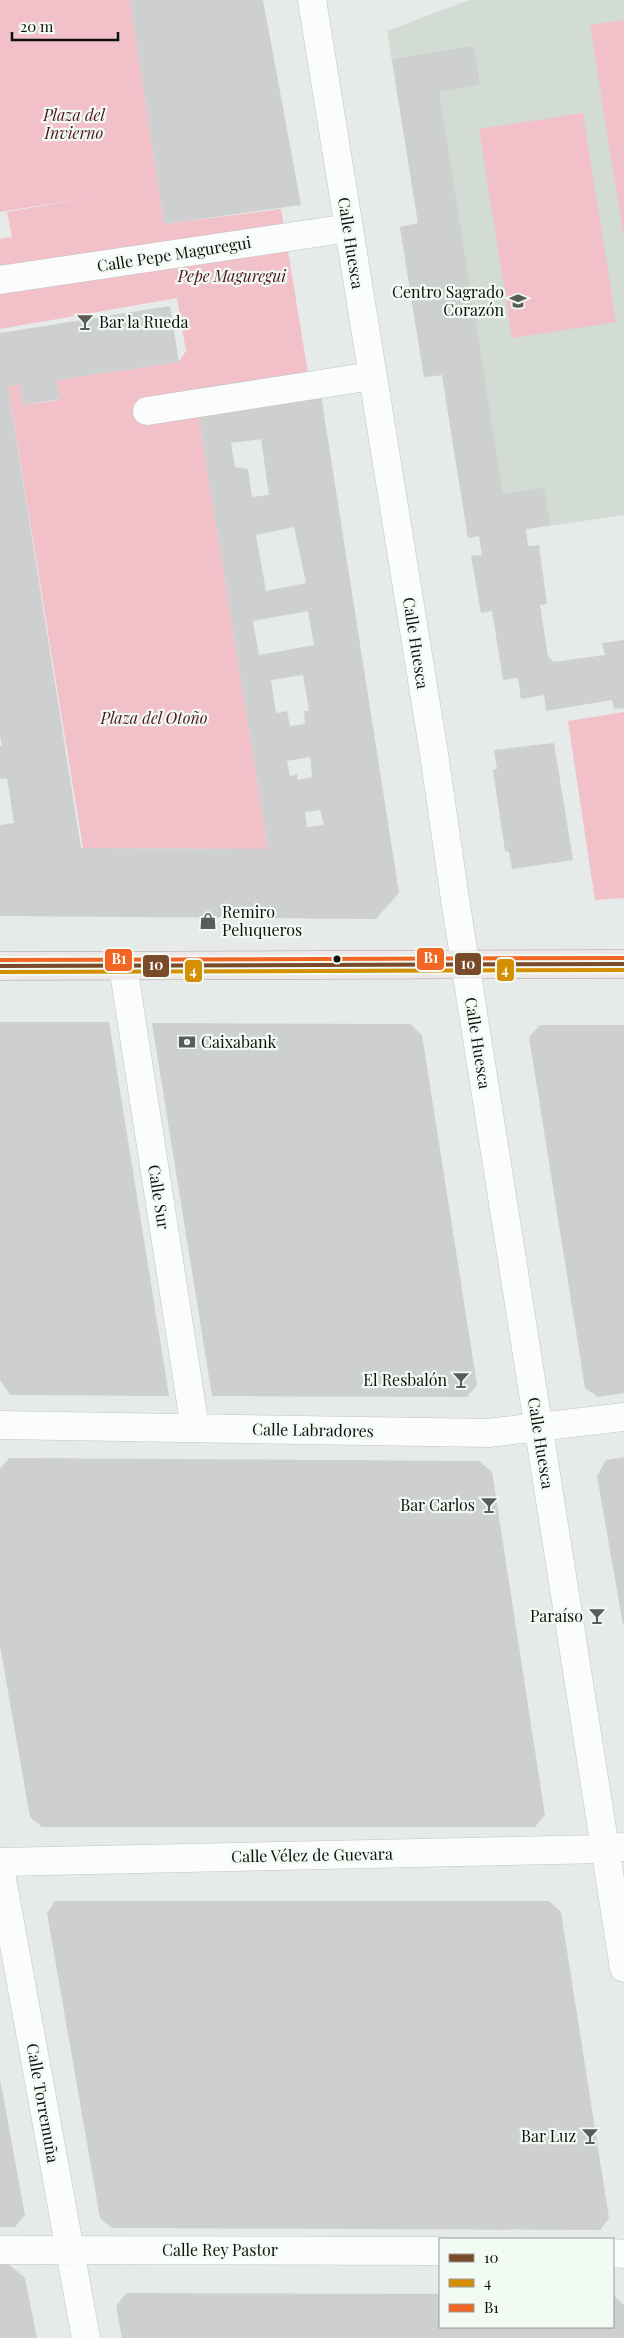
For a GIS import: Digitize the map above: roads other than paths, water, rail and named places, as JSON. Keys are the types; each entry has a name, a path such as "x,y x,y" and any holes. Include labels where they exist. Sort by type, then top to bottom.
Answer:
{"main road":[{"path":"0,966 465,963 624,964"}],"street":[{"name":"Calle Huesca","path":"312,0 434,754 538,1429 615,1848 624,1968"},
{"name":"Calle Pepe Maguregui","path":"0,280 349,228"},
{"path":"148,411 372,376"},
{"name":"Calle Sur","path":"123,966 195,1428"},
{"name":"Calle Labradores","path":"0,1425 488,1434 538,1429 624,1416"},
{"name":"Calle Vélez de Guevara","path":"0,1862 615,1848"},
{"name":"Calle Torremuña","path":"0,1868 68,2249 86,2338"},
{"name":"Calle Rey Pastor","path":"0,2250 439,2251"}],"place":[{"name":"Centro Sagrado Corazón","path":"518,301"},
{"name":"Bar la Rueda","path":"85,322"},
{"name":"Remiro Peluqueros","path":"208,921"},
{"name":"Caixabank","path":"187,1042"},
{"name":"El Resbalón","path":"461,1380"},
{"name":"Bar Carlos","path":"489,1505"},
{"name":"Paraíso","path":"597,1616"},
{"name":"Bar Luz","path":"590,2136"}],"park label":[{"name":"Plaza del Invierno","path":"74,124"},
{"name":"Pepe Maguregui","path":"232,276"},
{"name":"Plaza del Otoño","path":"154,718"}]}
